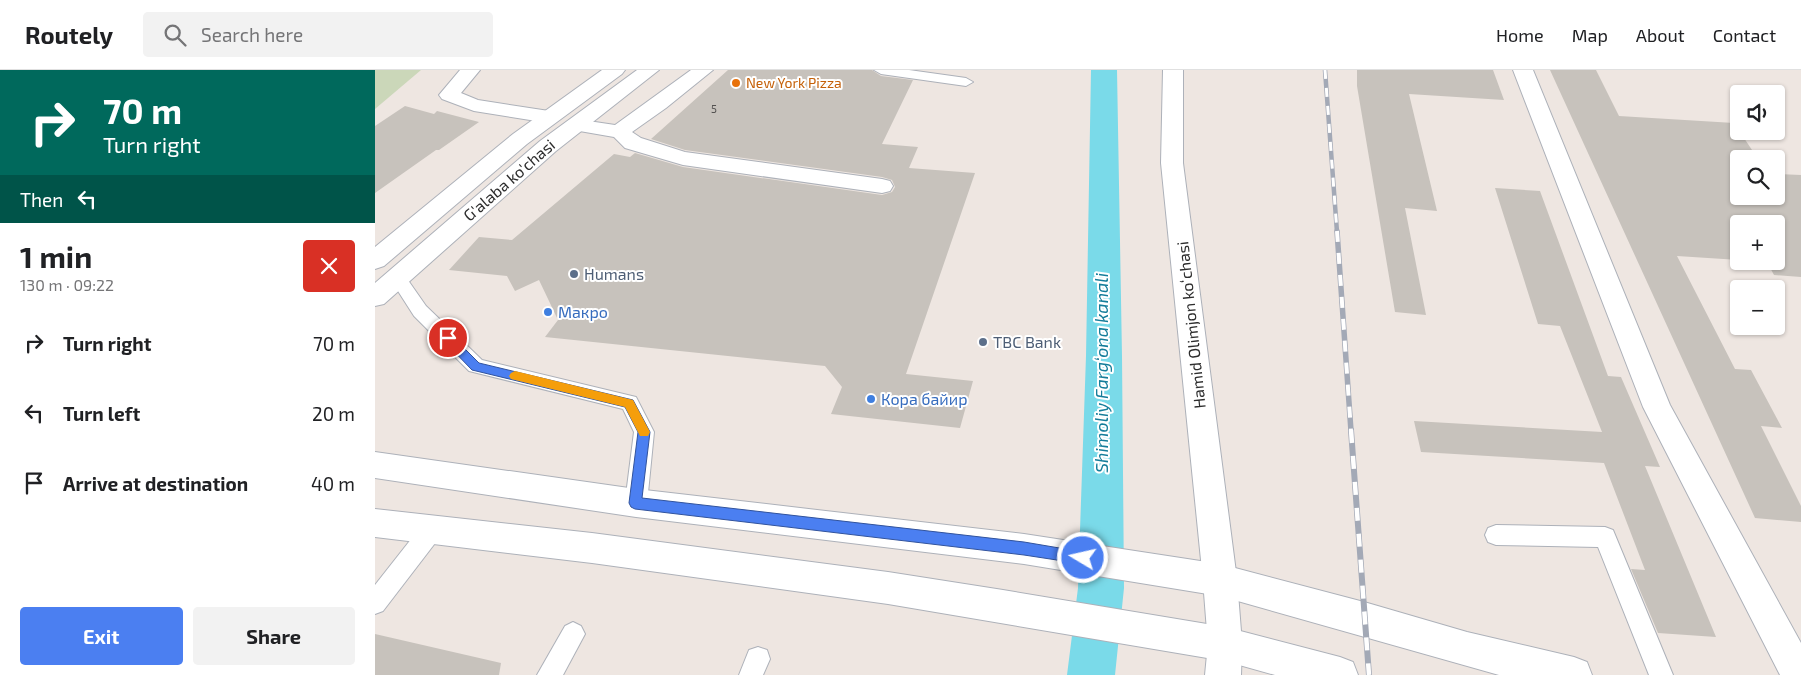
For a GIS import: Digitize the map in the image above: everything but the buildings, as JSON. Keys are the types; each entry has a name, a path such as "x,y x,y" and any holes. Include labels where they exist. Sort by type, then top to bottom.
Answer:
{"main road":[{"path":"470,70 449,95 474,105 549,118"},
{"name":"G'alaba ko'chasi","path":"375,260 549,118 615,70"},
{"name":"G'alaba ko'chasi","path":"375,297 575,125 649,70"},
{"path":"620,132 629,123 659,104 703,70"},
{"name":"Hamid Olimjon koʻchasi","path":"1173,70 1172,163 1220,580 1224,660"},
{"path":"1523,70 1657,407 1799,675"},
{"path":"575,125 620,132 633,143 683,158 882,186"},
{"path":"375,465 635,503 1024,549 1220,580 1365,619 1467,650 1574,675"},
{"path":"375,523 592,548 888,588 1003,606 1224,660 1340,675"}],"lane":[{"path":"881,70 966,82"},
{"path":"397,277 420,310 476,366 629,403 644,432 635,503"},
{"path":"375,603 431,530"},
{"path":"1496,535 1605,538 1661,675"},
{"path":"549,675 573,634"}],"green space":[{"path":"375,70 421,70 375,109"}],"waterway":[{"name":"Shimoliy Fargʻona kanali","path":"1091,675 1101,588 1104,356 1104,70"}],"railway":[{"path":"1325,70 1337,232"},
{"path":"1337,231 1351,431"},
{"path":"1351,430 1369,675"}],"slow traffic":[{"path":"515,376 629,403 644,432"}],"place":[{"name":"New York Pizza","path":"736,83"},
{"name":"Humans","path":"574,274"},
{"name":"Макро","path":"548,312"},
{"name":"TBC Bank","path":"983,342"},
{"name":"Кора байир","path":"871,399"}],"route":[{"path":"448,338 476,366 629,403 644,432 635,503 1024,549 1083,558"}]}
